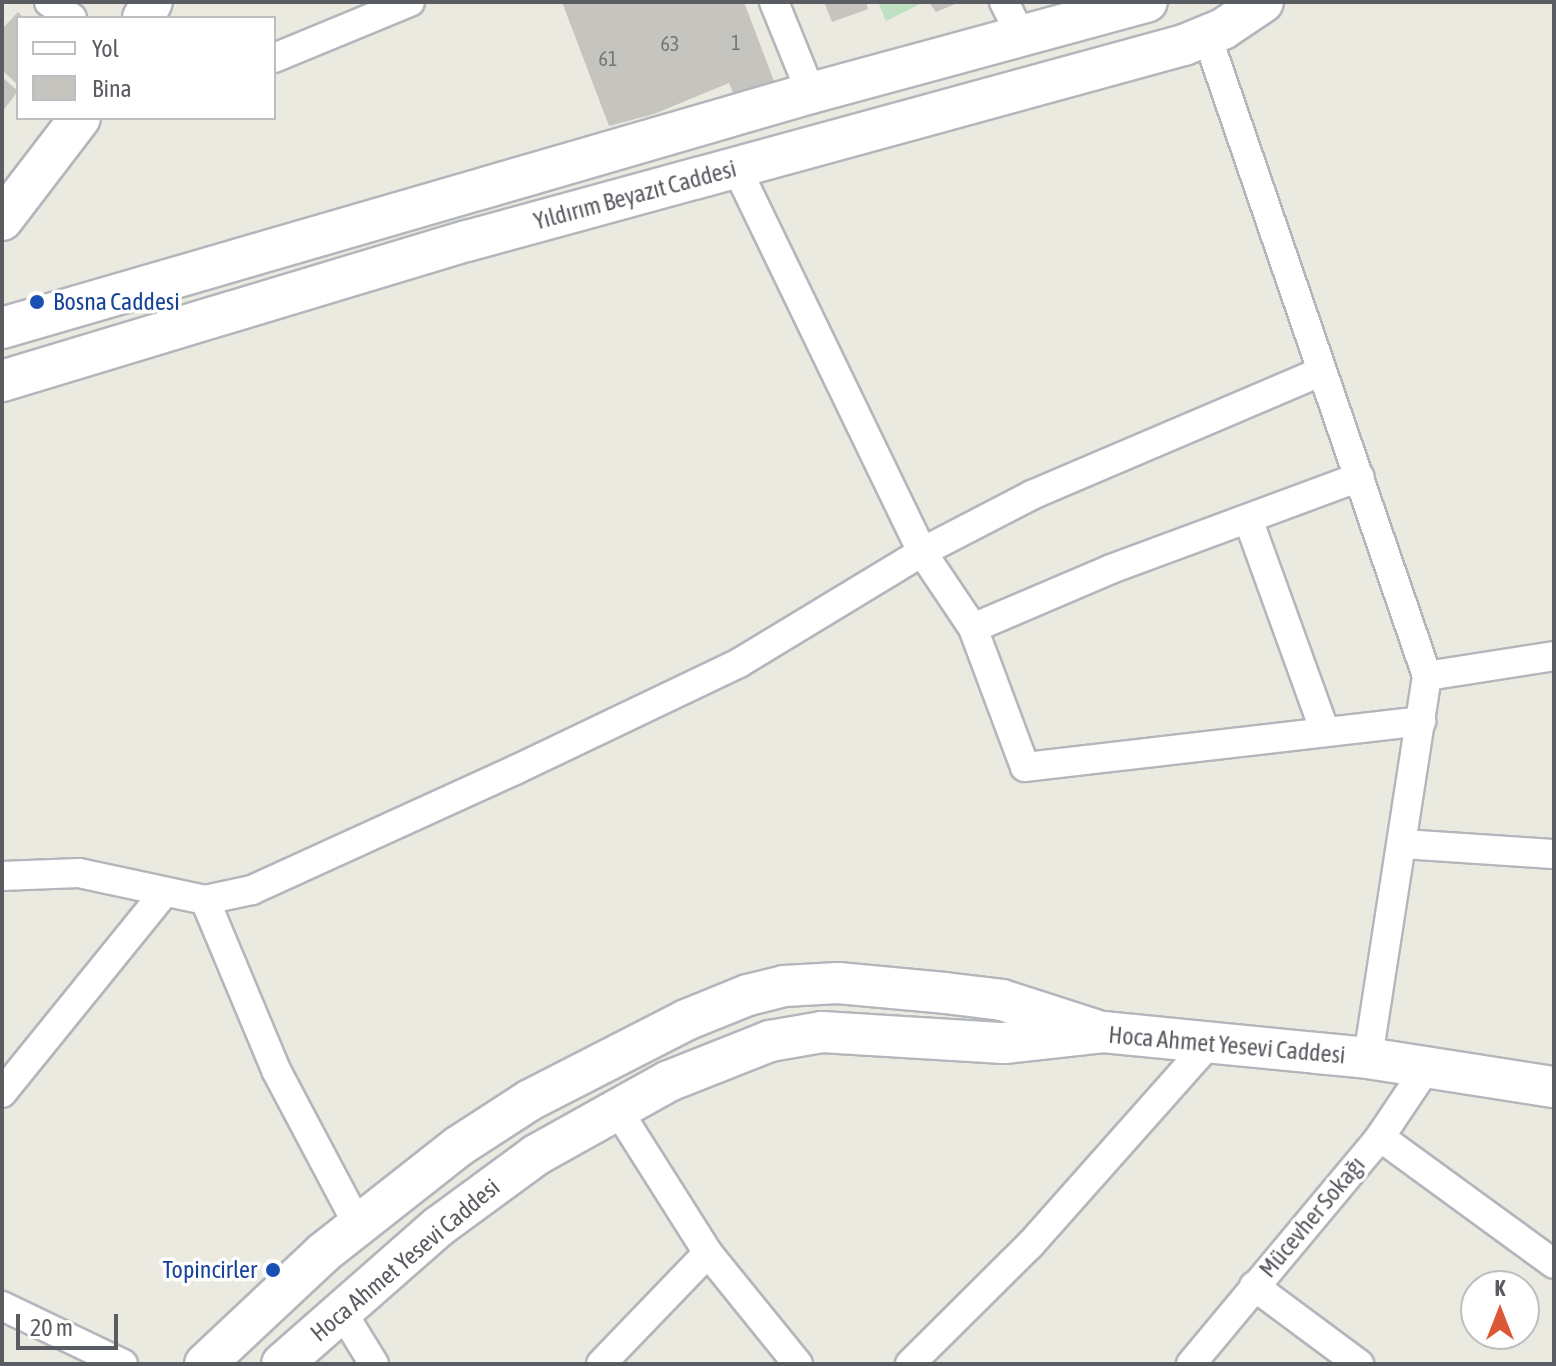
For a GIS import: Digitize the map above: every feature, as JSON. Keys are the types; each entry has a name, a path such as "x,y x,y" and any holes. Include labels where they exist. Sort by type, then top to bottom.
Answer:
{"main road":[{"path":"2,328 811,93 1012,19 1147,2"},
{"name":"Yıldırım Beyazıt Caddesi","path":"2,381 467,241 1207,36 1263,2"},
{"path":"8,199 78,120"},
{"path":"205,1364 358,1225 449,1153 530,1100 686,1020 748,995 784,986 838,983 945,993 1002,1000 1103,1032"},
{"name":"Hoca Ahmet Yesevi Caddesi","path":"282,1364 438,1227 492,1184 617,1109 716,1061 770,1041 822,1032 1004,1043 1103,1032 1212,1040 1368,1058 1554,1087"}],"street":[{"path":"49,2 69,16"},
{"path":"276,57 410,2"},
{"path":"774,2 811,93"},
{"path":"1207,36 1427,676 1368,1058"},
{"path":"736,167 922,552 973,628 1025,767 1421,721"},
{"path":"2,876 79,873 205,900 252,890 739,663 922,552 1032,495 1320,372"},
{"path":"973,628 1111,569 1360,477"},
{"path":"1248,519 1325,732"},
{"path":"1427,676 1554,656"},
{"path":"1402,844 1554,854"},
{"path":"2,1093 164,893"},
{"path":"205,900 277,1072 358,1225"},
{"path":"910,1364 1030,1245 1212,1040"},
{"name":"Mücevher Sokağı","path":"1191,1364 1380,1137 1427,1067"},
{"path":"617,1109 708,1253 798,1364"},
{"path":"1380,1137 1554,1264"},
{"path":"601,1364 708,1253"},
{"path":"1254,1286 1359,1364"},
{"path":"2,1306 123,1364"},
{"path":"342,1312 374,1364"}],"green space":[{"path":"878,2 924,2 886,21"}],"building":[{"path":"562,2 744,2 774,81 734,95 729,83 654,114 609,126"},
{"path":"824,2 866,2 868,9 832,22"},
{"path":"960,2 936,12 930,4"},
{"path":"18,12 22,16 16,16 16,83 2,70 2,29"},
{"path":"2,77 16,89 16,94 2,112"}],"place":[{"name":"Bosna Caddesi","path":"37,302"},
{"name":"Topincirler","path":"273,1270"}]}
